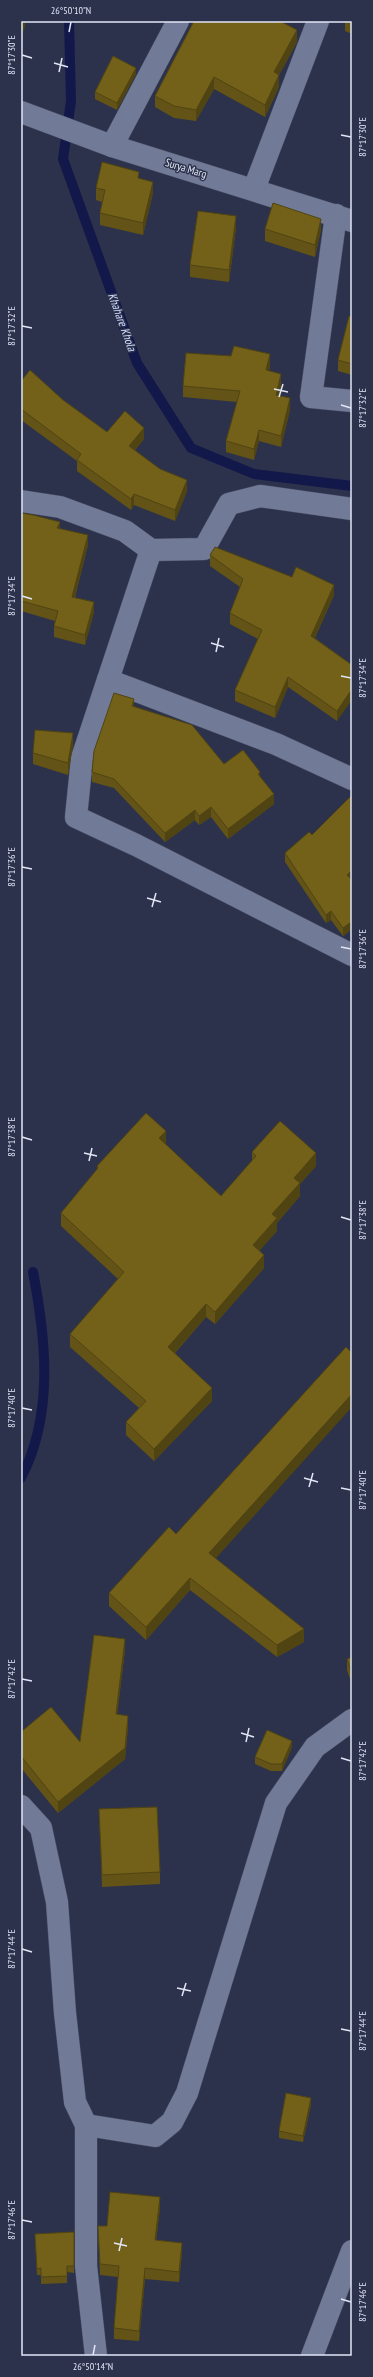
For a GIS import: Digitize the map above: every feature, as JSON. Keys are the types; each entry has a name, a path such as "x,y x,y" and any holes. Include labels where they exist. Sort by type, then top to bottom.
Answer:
{"street":[{"path":"112,146 178,21"},
{"path":"254,189 318,21"},
{"name":"Surya Marg","path":"30,115 112,146 344,218"},
{"path":"344,218 311,397 352,401"},
{"path":"21,501 60,507 125,531 151,550 204,549 229,504 260,496 352,508"},
{"path":"151,550 82,758 76,817 136,844 352,955"},
{"path":"108,680 276,744 352,779"},
{"path":"86,2125 155,2136 172,2122 187,2093 276,1803 316,1747 352,1720"},
{"path":"21,1806 41,1828 57,1902 65,2013 75,2102 86,2125 86,2266 96,2356"},
{"path":"312,2356 352,2251"}],"building":[{"path":"194,21 280,21 297,30 274,72 279,75 265,105 214,77 196,110 174,106 155,96"},
{"path":"113,56 136,68 117,103 95,92"},
{"path":"102,162 139,172 138,178 153,182 143,223 100,213 105,190 96,188"},
{"path":"273,203 321,219 315,245 265,229"},
{"path":"198,211 236,216 229,270 190,265"},
{"path":"349,316 352,317 352,364 338,360"},
{"path":"234,346 270,354 266,370 281,374 276,395 290,398 281,436 259,430 254,449 226,441 240,391 183,386 186,353 231,356"},
{"path":"30,370 63,400 107,432 125,411 144,428 129,446 160,469 187,480 175,510 134,494 131,499 77,460 81,454 21,409 21,379 22,380"},
{"path":"21,513 60,522 57,528 88,535 72,597 94,602 85,635 54,626 58,611 21,601"},
{"path":"215,547 292,577 296,567 334,585 311,636 352,665 352,689 337,711 288,677 275,707 235,690 262,630 230,613 243,579 210,555"},
{"path":"114,693 134,699 132,706 192,725 224,764 243,750 260,772 258,774 274,794 228,829 211,807 199,816 195,810 165,833 114,779 92,772 94,751"},
{"path":"35,730 73,733 68,763 33,753"},
{"path":"352,795 352,870 347,875 352,880 352,923 351,922 343,928 331,911 326,915 285,853 309,832 312,835"},
{"path":"146,1113 166,1131 159,1138 221,1196 256,1156 252,1152 280,1121 316,1153 294,1178 300,1183 272,1214 277,1218 253,1245 264,1255 215,1312 206,1304 168,1347 212,1388 154,1449 126,1422 146,1401 70,1334 124,1272 61,1213 98,1168 97,1166"},
{"path":"346,1347 352,1353 352,1394 209,1553 304,1629 277,1645 190,1578 146,1627 109,1593 169,1527 176,1534"},
{"path":"94,1635 125,1639 116,1714 128,1716 125,1748 58,1802 21,1756 21,1732 51,1707 80,1742"},
{"path":"352,1657 352,1673 347,1659"},
{"path":"267,1730 292,1741 282,1764 271,1764 255,1757"},
{"path":"157,1807 160,1872 102,1875 99,1809"},
{"path":"286,2093 311,2098 303,2136 279,2131"},
{"path":"110,2192 160,2197 155,2240 182,2243 179,2272 145,2268 139,2331 114,2328 119,2266 100,2264 98,2226 107,2226"},
{"path":"74,2232 74,2266 67,2266 67,2276 41,2277 41,2268 37,2269 35,2234"}],"waterway":[{"name":"Khahare Khola","path":"69,21 71,101 63,159 137,363 191,448 254,474 352,486"},
{"path":"21,1478 32,1454 39,1429 43,1403 44,1350 38,1298 33,1272"}]}
